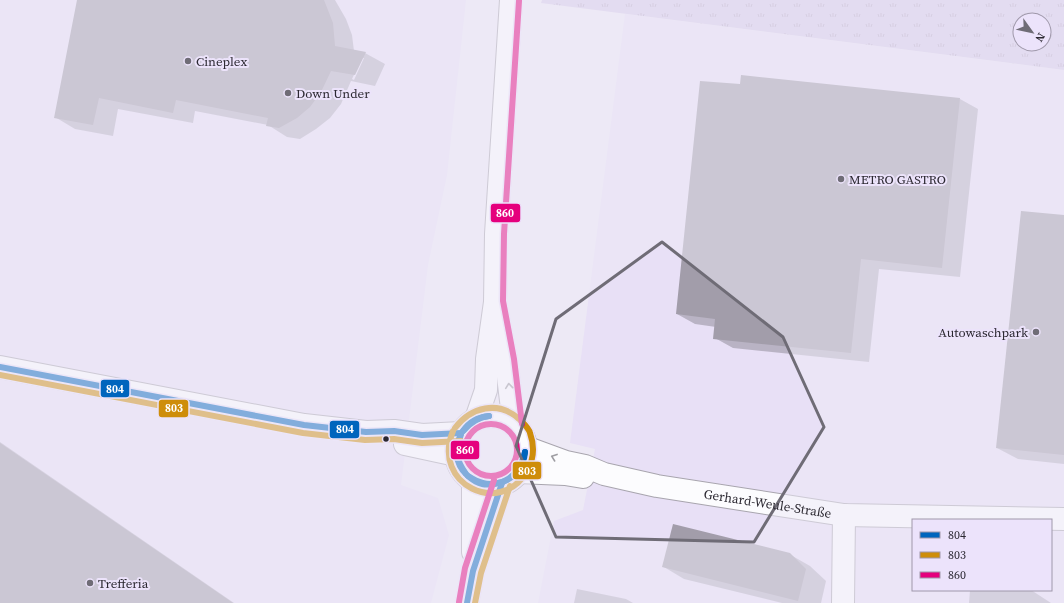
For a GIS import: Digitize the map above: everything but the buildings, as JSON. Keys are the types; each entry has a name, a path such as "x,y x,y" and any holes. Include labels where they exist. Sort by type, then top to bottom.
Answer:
{"street":[{"path":"510,477 493,485 473,481 465,474 459,465 456,455 458,440 468,426 486,390 488,356 495,302 496,234 511,0"},
{"path":"495,302 506,360 514,425"},
{"path":"0,367 304,425 366,432 394,431 422,435 468,426 486,416 496,416 506,419 514,425 523,439 525,456 510,477 473,571"},
{"path":"366,432 395,443 456,455"},
{"name":"Gerhard-Weule-Straße","path":"525,447 566,462 585,466 604,474 657,486 844,515 843,603"},
{"name":"Gerhard-Weule-Straße","path":"510,477 565,474 582,477 604,474"},
{"path":"467,603 473,571 473,481"},
{"path":"844,515 1064,519"}],"highlighted area":[{"path":"662,242 783,337 824,427 754,542 556,537 516,446 556,319"}],"shaded area":[{"path":"0,0 466,0 447,175 428,265 401,485 438,498 449,535 431,603 0,603"},
{"path":"625,14 1064,70 1064,603 538,603 554,521 583,510 595,449 570,443"}],"green space":[{"path":"542,0 1064,0 1064,70 541,3"}],"transit line":[{"name":"860","path":"519,1 504,234 503,301 514,359 522,424"},
{"name":"804","path":"0,367 304,425 366,432 394,431 422,435 461,433"},
{"name":"803","path":"0,375 303,433 365,440 394,439 422,443 461,441"},
{"name":"803","path":"453,431 449,450 452,466 460,480 472,488 486,493 501,492 515,485 527,471 533,453 532,438 527,427 511,413 502,409 485,408 469,415 455,428"},
{"name":"804","path":"463,431 474,420 489,416"},
{"name":"804","path":"463,431 474,421 489,416"},
{"name":"860","path":"491,424 501,426 509,432 515,440 517,450 515,460 509,468 501,474 491,476 481,474 473,468 467,460 465,450 467,440 473,432 481,426 491,424"},
{"name":"804","path":"461,434 457,451 458,459 466,474"},
{"name":"804","path":"461,434 457,445 457,455 462,470 466,474"},
{"name":"804","path":"498,483 508,479 516,472 522,462 525,452"},
{"name":"804","path":"498,483 503,482 517,472 520,468 525,452"},
{"name":"804","path":"468,476 483,483 498,483"},
{"name":"804","path":"468,476 482,484 498,483"},
{"name":"860","path":"459,602 465,568 494,480"},
{"name":"804","path":"467,603 473,571 502,483"},
{"name":"803","path":"475,603 481,573 510,486"}],"place":[{"name":"Cineplex","path":"188,61"},
{"name":"Down Under","path":"288,93"},
{"name":"METRO GASTRO","path":"841,179"},
{"name":"Autowaschpark","path":"1036,332"},
{"name":"Trefferia","path":"90,583"}]}
